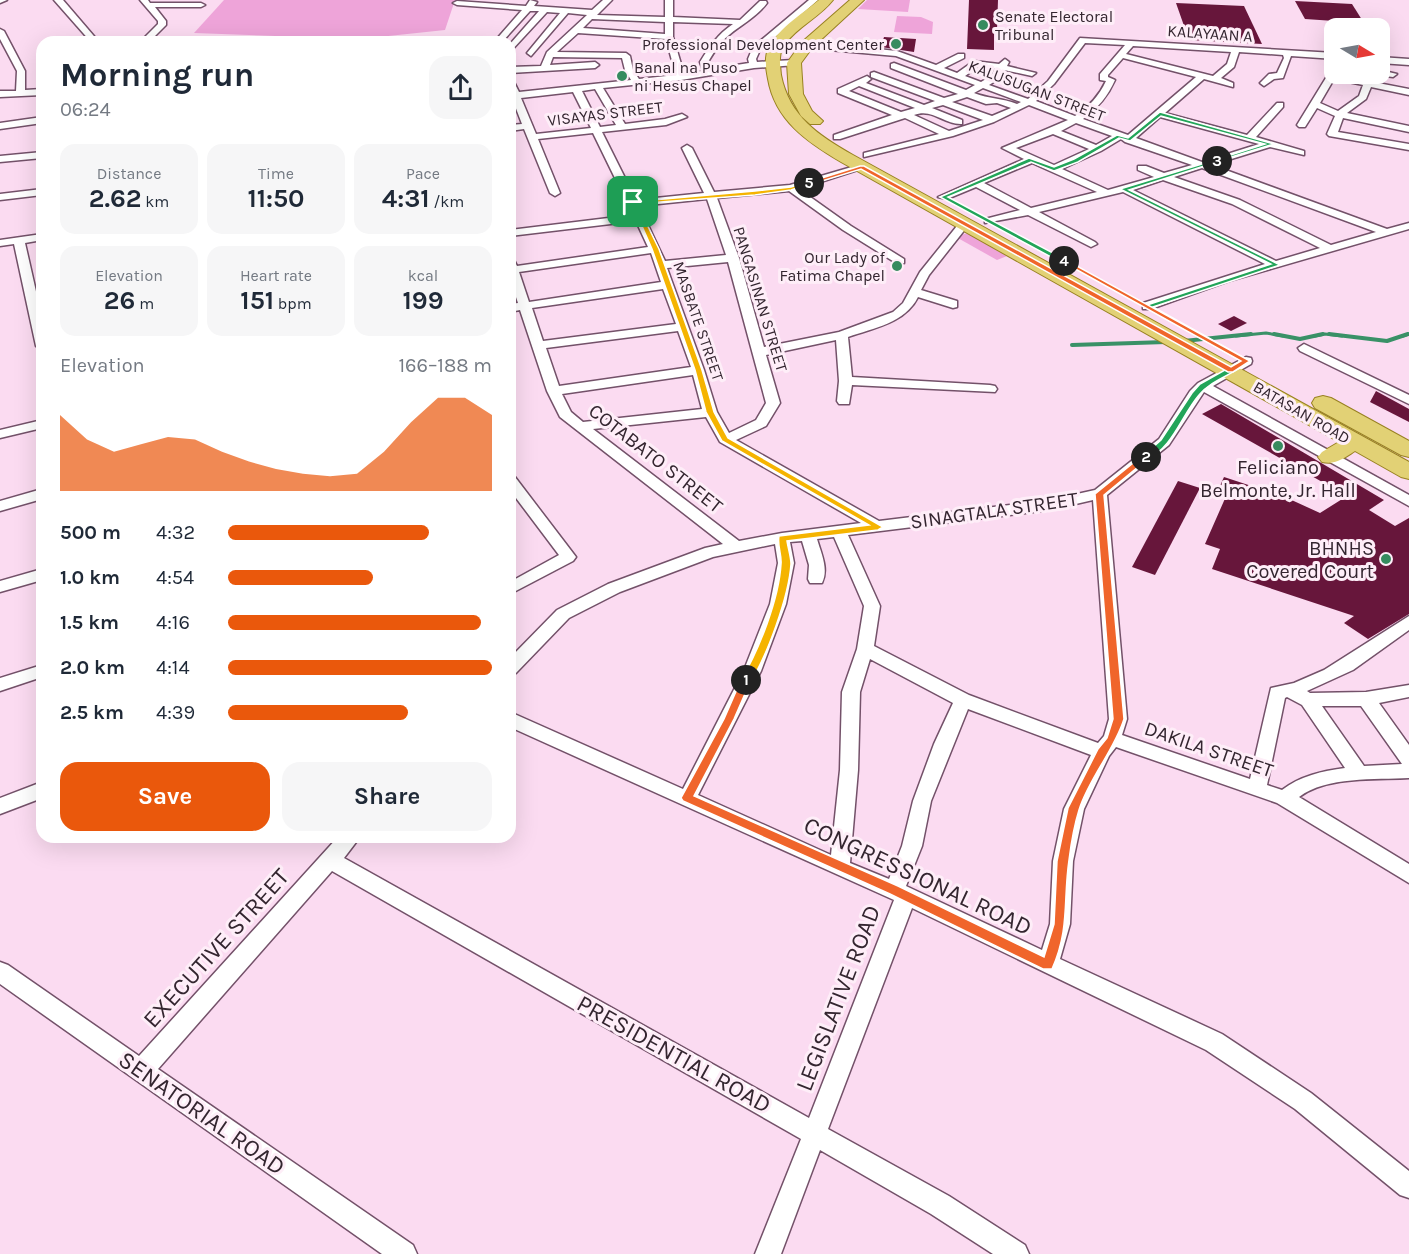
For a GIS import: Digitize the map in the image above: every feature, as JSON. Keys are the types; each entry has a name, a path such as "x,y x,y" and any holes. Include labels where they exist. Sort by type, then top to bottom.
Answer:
{"main road":[{"path":"795,61 795,43 843,0"},
{"path":"795,61 807,45 858,0"},
{"path":"773,63 777,45 817,3"},
{"name":"BATASAN ROAD","path":"795,61 796,94 806,113 865,161 964,223 1238,366 1409,450"},
{"name":"BATASAN ROAD","path":"773,63 776,94 788,114 814,138 943,197 1147,306 1354,442 1409,472"},
{"path":"1330,457 1354,442"}],"street":[{"path":"58,0 68,8 90,36"},
{"path":"503,36 535,0"},
{"path":"546,62 572,33 608,0"},
{"path":"669,0 669,37 681,77"},
{"path":"147,3 201,4"},
{"path":"147,3 162,21 162,25 150,36"},
{"path":"457,3 545,9 592,15 741,22"},
{"path":"710,73 704,62 722,36 752,15 763,3"},
{"path":"754,65 752,59 756,49 817,3"},
{"path":"516,42 545,9"},
{"path":"531,53 566,11"},
{"path":"726,14 752,15"},
{"path":"0,31 21,71 20,93"},
{"path":"547,34 669,37"},
{"name":"KALAYAAN A","path":"1030,102 1045,88 1083,40 1324,55"},
{"path":"1107,193 1007,148 1074,119 1089,110 1099,101 1112,80 1103,78 1104,74 1131,43"},
{"name":"KALUSUGAN STREET","path":"807,45 884,52 911,59 984,85 1024,81 1030,102 1388,233"},
{"path":"1215,78 1231,65 1236,50"},
{"path":"1264,83 1272,76 1280,76 1288,58 1286,53"},
{"path":"1121,55 1215,78 1230,85"},
{"path":"516,96 576,88 626,56 629,70 636,81"},
{"path":"937,68 961,56"},
{"path":"911,59 841,91 947,134"},
{"path":"516,61 546,62 636,81 795,61"},
{"path":"1390,61 1409,62"},
{"path":"1386,87 1393,75 1396,61"},
{"path":"516,69 546,62 600,73"},
{"path":"959,76 977,63 1003,65 1024,81"},
{"path":"837,137 966,93 984,85 1003,65"},
{"path":"894,66 989,102 998,100 1017,107"},
{"path":"600,73 622,126"},
{"path":"874,75 990,119"},
{"path":"1054,169 1124,138 1160,114 1203,75"},
{"path":"859,83 959,122"},
{"path":"1302,125 1326,84"},
{"path":"1314,104 1340,114 1409,129 1404,146 1332,134 1340,114 1363,97 1368,84 1409,92"},
{"name":"MASBATE STREET","path":"576,88 656,249 698,370 710,412 725,439"},
{"path":"0,94 36,92"},
{"path":"516,102 555,192"},
{"path":"633,202 711,197 791,188 990,119 1030,102"},
{"path":"1250,138 1280,105"},
{"path":"1160,114 1301,153"},
{"name":"VISAYAS STREET","path":"532,137 666,122 682,117"},
{"path":"0,126 36,121"},
{"path":"1373,141 1383,124"},
{"path":"516,127 528,126"},
{"path":"1050,130 1098,148"},
{"path":"990,221 1124,189 1271,144"},
{"name":"PANGASINAN STREET","path":"687,148 711,197 733,258 773,403 771,412 753,429 725,439"},
{"path":"0,159 36,156"},
{"path":"943,197 1031,160"},
{"path":"1142,168 1236,202 1328,248"},
{"path":"976,183 1091,244"},
{"path":"791,188 847,228 900,261"},
{"path":"1124,189 1276,265"},
{"path":"0,197 36,193"},
{"path":"516,231 640,217"},
{"path":"760,352 842,335 897,315 908,305 924,274 964,223"},
{"path":"1147,306 1328,248 1409,226"},
{"path":"0,243 36,238"},
{"path":"19,240 36,318"},
{"path":"516,266 656,249"},
{"path":"661,265 733,258"},
{"name":"COTABATO STREET","path":"516,281 554,391 565,414 735,546"},
{"path":"516,307 668,285"},
{"path":"914,292 953,304"},
{"path":"540,345 683,327"},
{"path":"842,335 846,381 844,401"},
{"path":"1304,348 1409,400"},
{"name":"SINAGTALA STREET","path":"516,663 563,614 614,588 665,568 735,546 1050,504 1100,494 1164,442 1195,394 1203,386 1238,366"},
{"path":"554,391 698,370"},
{"path":"846,381 990,389"},
{"path":"1203,386 1409,501"},
{"path":"581,426 710,412"},
{"path":"0,434 36,425"},
{"path":"725,439 878,527"},
{"path":"516,488 568,558 516,586"},
{"name":"DAKILA STREET","path":"1100,494 1118,719 1107,746 1257,788 1284,798 1409,874"},
{"path":"0,506 36,496"},
{"path":"839,531 872,606 866,649 851,692 849,770 840,868"},
{"path":"808,536 817,565 816,579"},
{"path":"687,798 752,671 778,604 786,563 782,538"},
{"path":"0,587 36,576"},
{"path":"1257,788 1277,693 1308,686 1351,663 1409,622"},
{"path":"866,649 963,700 1107,746 1074,808 1063,861 1060,924 1048,965"},
{"path":"0,685 36,673"},
{"path":"1289,690 1308,700 1359,774"},
{"path":"1308,700 1366,699 1409,691"},
{"path":"1366,699 1409,759"},
{"name":"LEGISLATIVE ROAD","path":"768,1254 815,1133 900,893 929,782 963,700"},
{"name":"CONGRESSIONAL ROAD","path":"516,722 900,893 1214,1042 1303,1101 1409,1186"},
{"path":"1284,798 1302,786 1315,781 1359,774 1409,771"},
{"path":"0,807 36,792"},
{"path":"329,859 344,843"},
{"name":"EXECUTIVE STREET","path":"141,1071 329,859"},
{"name":"PRESIDENTIAL ROAD","path":"329,859 815,1133 940,1205 1016,1254"},
{"name":"SENATORIAL ROAD","path":"0,972 404,1254"}],"shaded area":[{"path":"224,0 455,0 445,30 388,36 194,33"},
{"path":"867,0 910,0 908,12 858,9"},
{"path":"897,16 921,17 933,22 932,34 894,32"},
{"path":"967,233 1007,256 997,260 956,237"}],"building":[{"name":"Senate Electoral Tribunal","path":"969,0 998,0 994,50 967,49"},
{"path":"1295,1 1352,4 1361,18 1324,18 1324,20 1305,19"},
{"path":"1176,3 1244,6 1262,44 1189,40"},
{"path":"884,37 916,39 914,52 881,47"},
{"path":"1234,316 1247,323 1231,331 1218,324"},
{"path":"1376,391 1409,409 1409,422 1370,402"},
{"path":"1221,404 1384,500 1369,510 1395,526 1409,518 1409,614 1368,639 1344,623 1354,616 1212,569 1220,549 1205,544 1227,494 1218,490 1224,477 1285,497 1320,513 1347,496 1202,414"},
{"path":"1178,481 1200,488 1155,575 1132,567"}],"waterway":[{"path":"1236,336 1266,333 1283,336"},
{"path":"1184,341 1251,334"},
{"path":"1274,334 1300,339 1323,334"},
{"path":"1315,336 1325,334 1342,336"},
{"path":"1329,334 1387,341 1408,334"},
{"path":"1403,336 1409,334"},
{"path":"1072,345 1166,342"}],"place":[{"name":"Senate Electoral Tribunal","path":"983,25"},
{"name":"Professional Development Center","path":"896,44"},
{"name":"Banal na Puso ni Hesus Chapel","path":"622,76"},
{"name":"Our Lady of Fatima Chapel","path":"897,266"},
{"name":"Feliciano Belmonte, Jr. Hall","path":"1278,446"},
{"name":"BHNHS Covered Court","path":"1386,559"}],"route":[{"path":"633,202 656,249 698,370 710,412 725,439 878,527 782,538 786,563 778,604 752,671 687,798 840,868 894,890 1048,965 1060,924 1063,861 1074,808 1102,752 1112,739 1118,719 1100,494 1164,442 1195,394 1203,386 1231,370 1246,361 1147,306 1225,279 1276,265 1175,217 1124,189 1271,144 1160,114 1128,140 1119,136 1076,160 1054,169 1031,160 943,197 1246,361 1231,370 862,167 791,188 633,202"}]}
